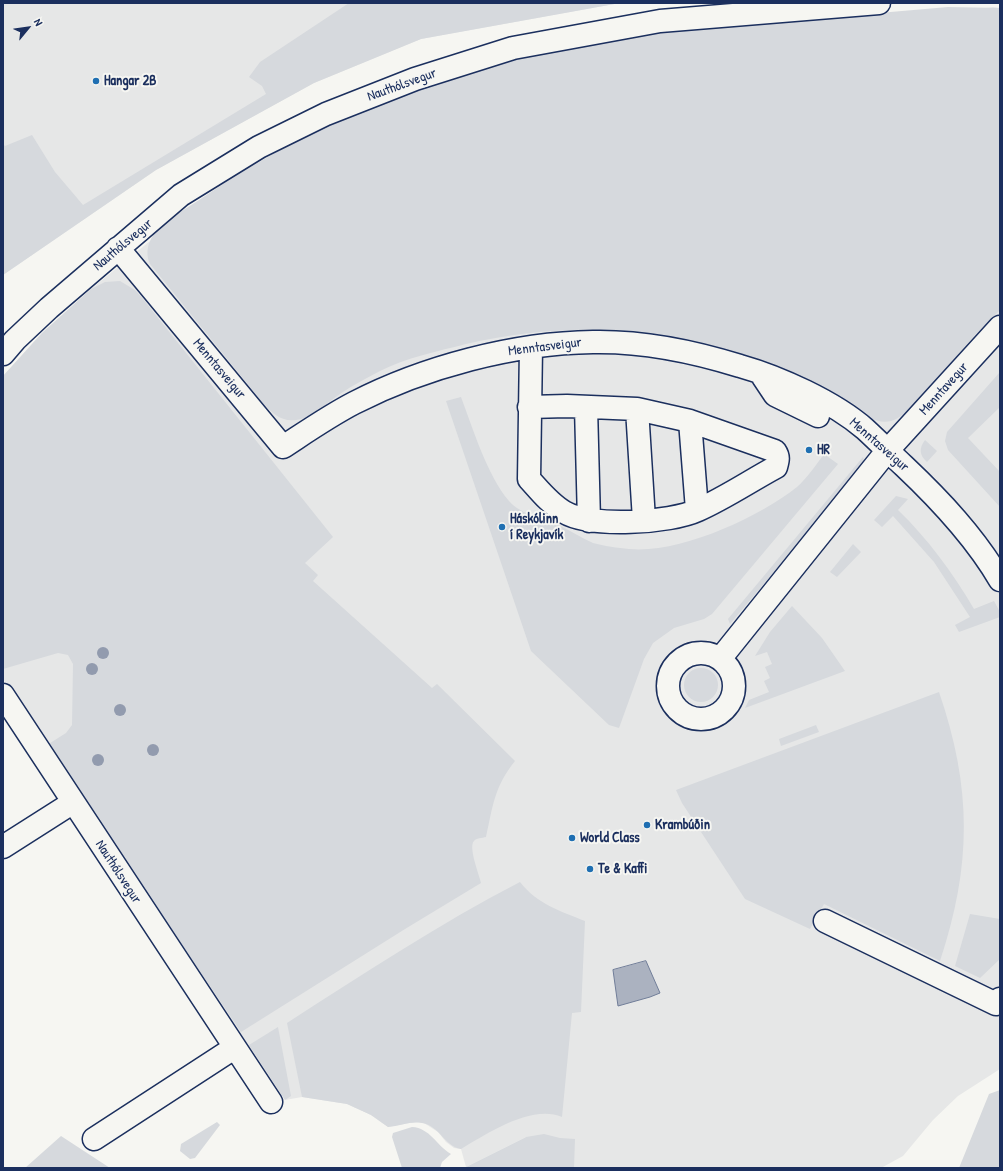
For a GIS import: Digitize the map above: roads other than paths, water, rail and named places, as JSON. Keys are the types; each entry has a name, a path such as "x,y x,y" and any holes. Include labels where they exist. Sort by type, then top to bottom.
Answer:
{"street":[{"name":"Nauthólsvegur","path":"7,341 181,195 259,146 326,114 415,79 513,48 660,21 879,3"},
{"name":"Menntasveigur","path":"118,248 283,447 354,403 388,387 471,359 550,344 593,342 637,344 721,360 759,371 775,395 830,422 864,428 954,517 976,545 1000,580"},
{"name":"Menntavegur","path":"720,659 887,451 1000,327"},
{"path":"529,407 567,406 637,409 690,421 775,451 778,456 776,467 697,510 644,520 589,521 565,513 551,504 529,479 529,407 531,347"},
{"path":"586,407 589,521"},
{"path":"637,409 644,520"},
{"path":"690,421 697,510"},
{"name":"Nauthólsvegur","path":"3,695 72,803 271,1102"},
{"path":"3,847 72,803"},
{"path":"825,921 998,1001"},
{"path":"94,1139 234,1048"}],"place":[{"name":"Hangar 2B","path":"96,81"},
{"name":"HR","path":"809,450"},
{"name":"Háskólinn í Reykjavík","path":"502,527"},
{"name":"Krambúðin","path":"647,825"},
{"name":"World Class","path":"572,838"},
{"name":"Te & Kaffi","path":"590,869"}]}
